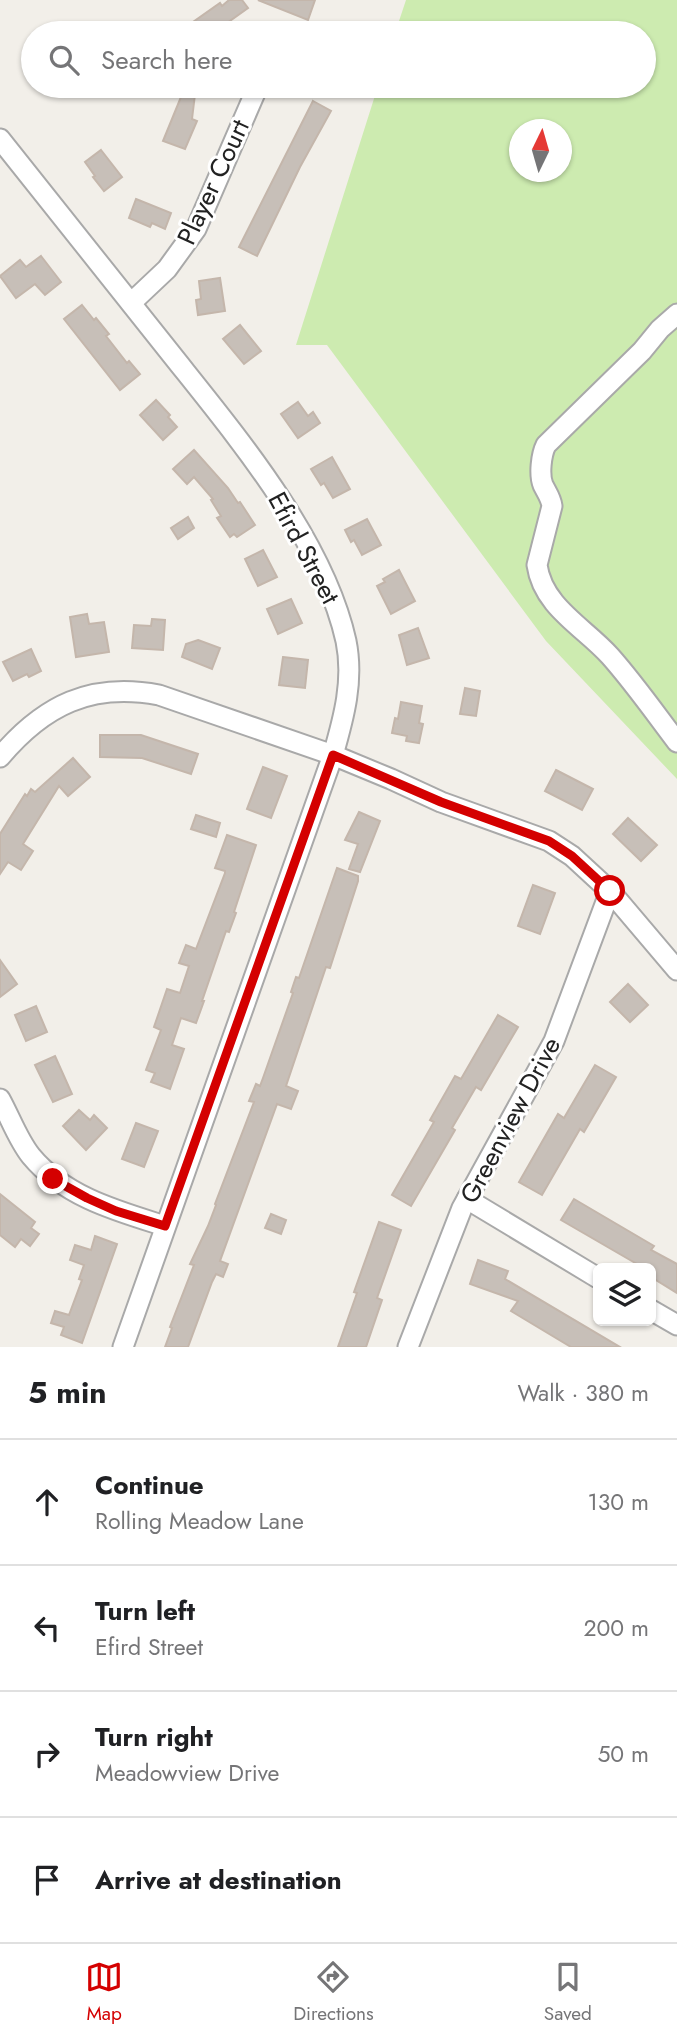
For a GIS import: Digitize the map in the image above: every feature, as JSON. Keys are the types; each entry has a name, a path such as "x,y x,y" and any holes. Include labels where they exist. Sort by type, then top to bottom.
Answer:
{"street":[{"name":"Player Court","path":"131,303 167,269 196,229 253,98"},
{"name":"Efird Street","path":"0,139 220,415 281,500 320,568 339,617 349,668 348,695 333,755 123,1347"},
{"path":"677,314 546,445 541,478 552,506 537,565 555,603 607,653 677,741"},
{"path":"0,757 35,721 57,706 107,692 134,690 159,695 333,755 441,802 549,841 572,856 610,891 677,970"},
{"name":"Greenview Drive","path":"408,1347 467,1199 554,1041 610,891"},
{"path":"0,1099 30,1155 53,1179 116,1211 165,1226"},
{"path":"467,1199 593,1275"},
{"path":"656,1313 677,1325"}],"green space":[{"path":"406,0 677,0 677,779 546,641 327,345 296,345 374,98 656,98 656,21 399,21"}],"building":[{"path":"229,0 242,0 248,8 230,21 194,21 220,3 222,6"},
{"path":"258,0 315,0 308,20"},
{"path":"181,98 195,98 192,119 197,121 185,149 163,141"},
{"path":"313,101 331,111 300,167 257,256 239,247"},
{"path":"101,150 122,177 104,191 85,162"},
{"path":"136,199 171,213 165,229 152,223 150,227 129,218"},
{"path":"41,256 61,282 45,295 35,284 16,298 0,276 20,260 26,267"},
{"path":"220,278 225,311 198,315 196,300 201,299 199,281"},
{"path":"82,305 109,334 106,336 127,363 129,361 140,374 120,390 64,319"},
{"path":"240,325 261,351 244,364 223,339"},
{"path":"156,400 177,427 163,440 140,415"},
{"path":"298,402 308,416 313,412 320,423 298,438 281,414"},
{"path":"194,450 238,503 240,502 255,525 237,537 234,534 230,537 217,518 221,516 211,500 213,499 194,477 187,484 173,469"},
{"path":"332,457 350,489 333,498 311,469"},
{"path":"188,517 194,528 178,539 171,528"},
{"path":"367,519 381,545 362,555 345,530"},
{"path":"263,550 277,577 258,586 245,559"},
{"path":"399,570 415,601 391,614 377,586 385,582 383,579"},
{"path":"291,599 302,623 278,634 267,609"},
{"path":"87,614 89,624 104,622 109,652 76,657 70,617"},
{"path":"152,619 165,620 163,650 132,648 134,625 151,626"},
{"path":"418,628 429,658 407,665 399,635"},
{"path":"198,640 220,648 212,669 182,657 186,644"},
{"path":"31,649 41,671 13,681 3,662"},
{"path":"283,657 308,660 305,688 279,685"},
{"path":"465,688 480,691 476,716 460,714"},
{"path":"401,702 422,706 419,723 423,724 419,743 406,741 407,736 392,733"},
{"path":"100,735 141,735 198,754 191,774 142,758 100,757"},
{"path":"73,758 90,777 68,796 59,786 23,844 33,851 21,870 8,862 0,874 0,834 25,794 27,796 31,789 35,792"},
{"path":"263,767 287,776 271,818 247,809"},
{"path":"556,770 593,789 582,810 545,791"},
{"path":"359,812 380,821 360,872 349,869 358,844 345,840"},
{"path":"196,815 220,823 216,837 191,829"},
{"path":"628,818 657,845 641,861 613,834"},
{"path":"227,835 256,845 234,912 236,913 229,932 226,931 196,1023 181,1018 172,1045 184,1049 170,1089 151,1082 155,1073 146,1070 161,1030 154,1027 167,989 180,993 189,966 179,963 186,945 196,949 225,873 215,868"},
{"path":"337,868 358,876 358,881 330,968 326,967 286,1086 298,1091 291,1109 277,1104 220,1261 228,1264 223,1277 216,1274 212,1282 188,1347 165,1347 194,1265 190,1264 216,1205 254,1102 249,1101 256,1084 260,1086 293,993 291,992 296,977 299,978"},
{"path":"533,885 555,893 540,934 518,926"},
{"path":"0,960 17,984 0,997"},
{"path":"628,984 648,1005 630,1022 610,1002"},
{"path":"36,1006 47,1032 26,1041 15,1015"},
{"path":"498,1015 518,1027 481,1090 476,1087 452,1128 455,1130 411,1206 392,1195 434,1122 430,1120 455,1076 461,1079"},
{"path":"55,1056 72,1094 53,1102 35,1065"},
{"path":"595,1065 616,1077 584,1132 580,1129 542,1195 519,1182 558,1114 564,1118"},
{"path":"79,1110 90,1120 94,1115 107,1128 86,1150 63,1126"},
{"path":"136,1123 158,1131 144,1167 122,1159"},
{"path":"0,1194 35,1222 31,1228 39,1234 30,1246 21,1239 15,1247 0,1235"},
{"path":"574,1199 654,1246 651,1250 677,1264 677,1293 656,1280 656,1263 635,1263 561,1220"},
{"path":"271,1214 286,1220 281,1234 265,1228"},
{"path":"379,1222 401,1230 377,1298 382,1300 366,1347 338,1347 357,1293 354,1292"},
{"path":"95,1236 117,1244 82,1343 61,1335 64,1327 51,1323 55,1311 69,1315 82,1280 79,1279 84,1265 70,1260 75,1245 91,1250"},
{"path":"478,1260 508,1271 505,1279 620,1347 571,1347 511,1311 518,1301 470,1284"}],"route":[{"path":"53,1179 116,1211 165,1226 333,755 441,802 549,841 572,856 610,891"}]}
